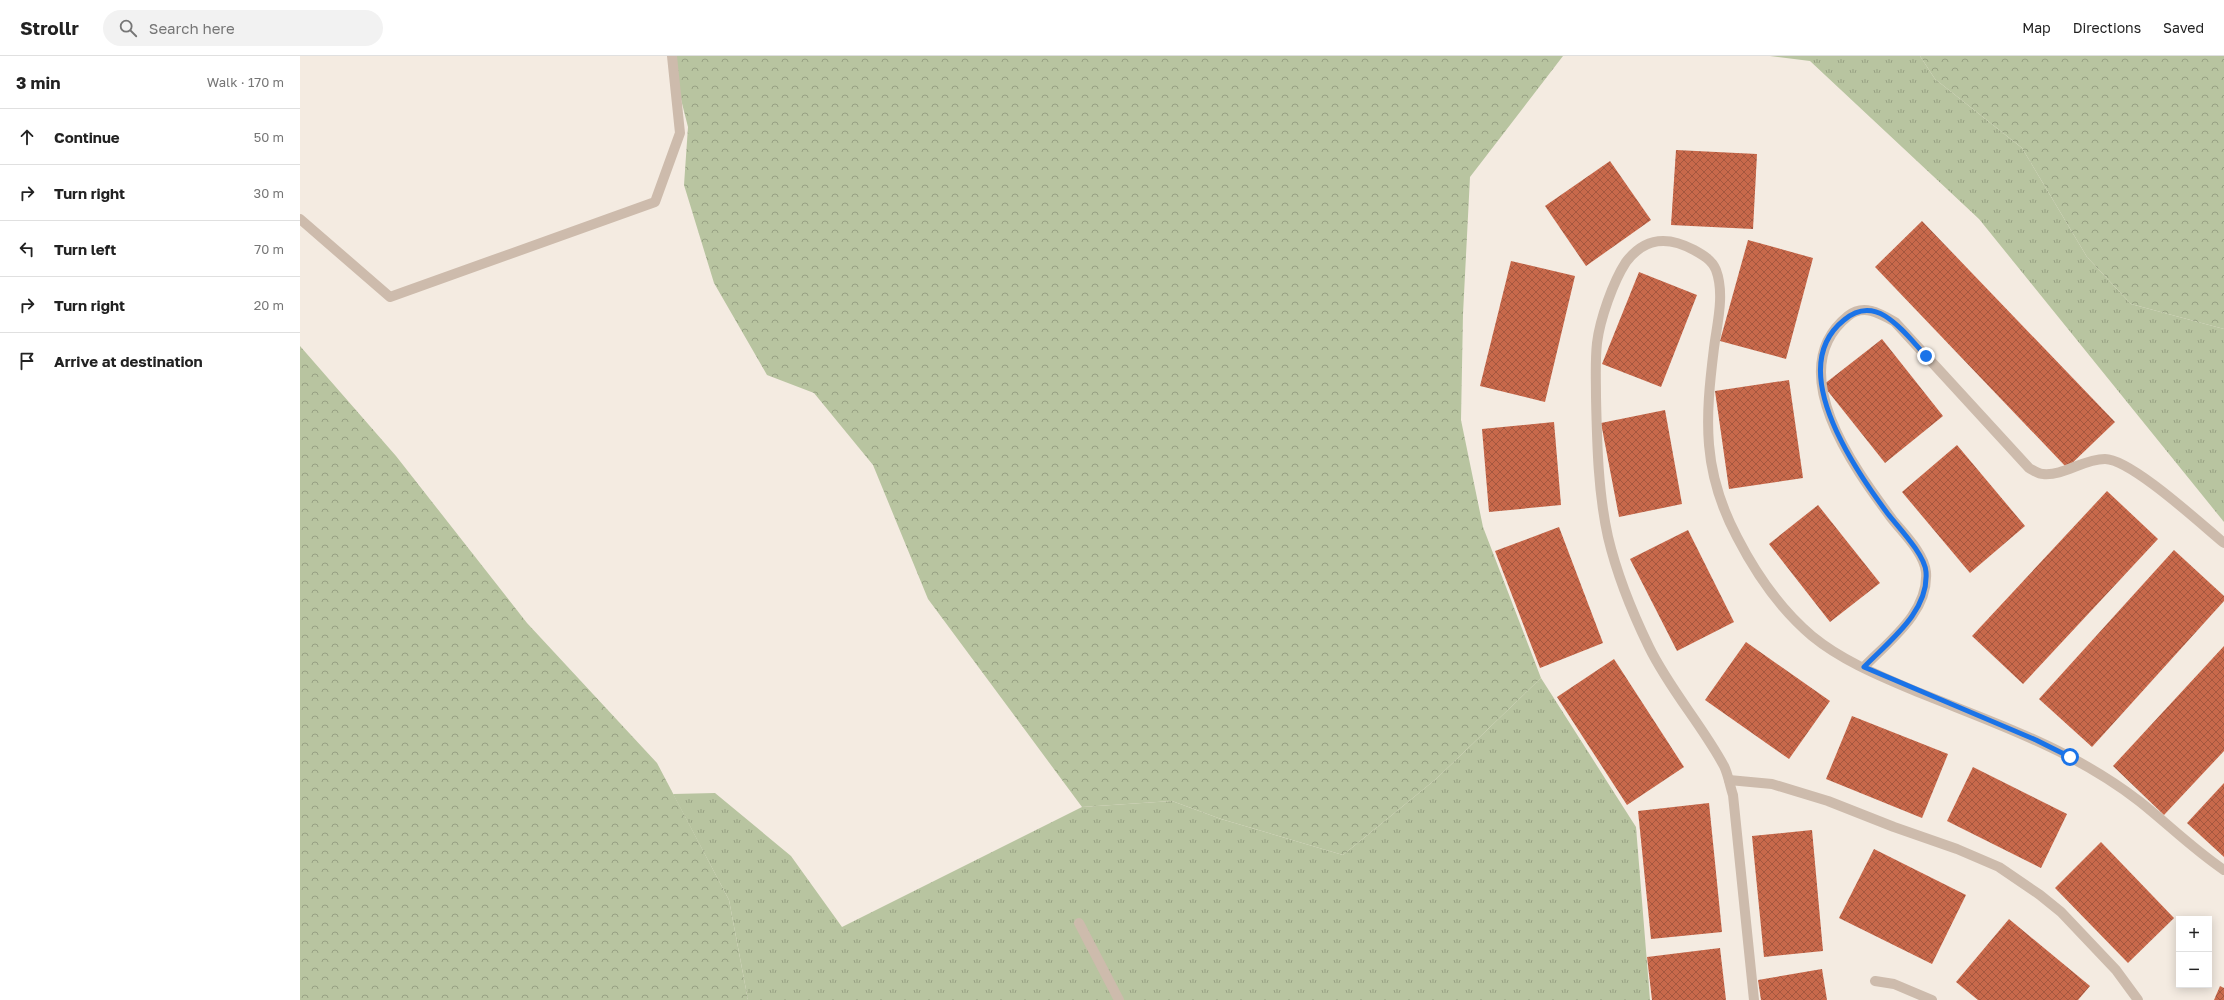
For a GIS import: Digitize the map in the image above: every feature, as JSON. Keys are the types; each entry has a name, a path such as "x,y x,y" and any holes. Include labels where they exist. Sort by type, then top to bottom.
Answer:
{"street":[{"path":"300,220 390,297 654,202 680,133 672,56"},
{"path":"1754,1000 1733,795 1726,768 1667,680 1650,648 1628,601 1607,532 1597,441 1597,344 1601,322 1627,261 1639,249 1652,241 1661,239 1674,241 1705,256 1715,266 1720,300 1709,390 1707,440 1712,476 1735,534 1753,566 1780,604 1811,634 1830,649 1864,667 2036,740 2070,757 2136,799 2206,858 2224,870"},
{"path":"1864,667 1914,614 1926,590 1926,570 1920,556 1878,500 1844,448 1827,409 1821,368 1826,346 1832,332 1853,312 1868,309 1895,322 2029,468 2042,474 2058,473 2087,462 2106,459 2124,466 2144,479 2224,543"},
{"path":"1729,780 1772,784 1828,801 1999,866 2061,912 2116,970 2138,1000"},
{"path":"1079,923 1119,1000"},
{"path":"1874,981 1894,984 1932,1000"}],"green space":[{"path":"670,56 1563,56 1470,177 1463,314 1461,420 1483,527 1541,678 1436,779 1343,855 1221,819 1172,801 1082,807 928,599 873,465 814,393 767,375 714,283 684,185 688,127"},
{"path":"1770,56 1920,56 1935,79 2022,148 2087,257 2131,304 2224,329 2224,522 1979,219 1810,61"},
{"path":"1920,56 2224,56 2224,329 2131,304 2087,257 2022,148 1935,79"},
{"path":"300,346 396,456 527,623 657,763 729,900 748,1000 300,1000"},
{"path":"1541,678 1636,827 1650,1000 748,1000 729,900 673,794 715,793 791,856 842,927 1082,807 1172,801 1221,819 1343,855 1436,779"}],"building":[{"path":"1676,150 1757,154 1753,229 1671,225"},
{"path":"1610,161 1651,220 1586,266 1545,206"},
{"path":"1922,221 2115,422 2067,468 1875,267"},
{"path":"1748,240 1813,258 1786,359 1720,341"},
{"path":"1511,261 1575,276 1545,402 1480,386"},
{"path":"1639,272 1697,295 1661,387 1602,364"},
{"path":"1882,339 1943,416 1885,463 1823,385"},
{"path":"1789,380 1803,478 1729,489 1715,391"},
{"path":"1665,410 1682,504 1619,517 1601,423"},
{"path":"1554,422 1561,505 1489,512 1482,429"},
{"path":"1957,445 2025,526 1970,573 1902,492"},
{"path":"2107,491 2158,539 2023,684 1972,636"},
{"path":"1818,505 1880,583 1830,622 1769,544"},
{"path":"1559,527 1603,643 1540,668 1495,551"},
{"path":"1688,530 1734,622 1677,651 1630,559"},
{"path":"2174,550 2224,596 2224,601 2092,747 2039,699"},
{"path":"1746,642 1830,701 1789,759 1705,700"},
{"path":"2224,646 2224,751 2164,815 2113,766"},
{"path":"1614,659 1684,767 1627,805 1557,697"},
{"path":"1852,716 1948,754 1922,818 1826,779"},
{"path":"1973,767 2067,814 2041,868 1947,821"},
{"path":"2224,783 2224,857 2187,823"},
{"path":"1709,803 1722,932 1651,939 1638,811"},
{"path":"1812,830 1823,951 1764,957 1752,836"},
{"path":"2101,842 2174,918 2128,963 2055,888"},
{"path":"1874,849 1966,895 1932,964 1839,918"},
{"path":"2009,919 2090,986 2078,1000 1978,1000 1956,982"},
{"path":"1720,948 1726,1000 1652,1000 1647,957"},
{"path":"1822,969 1827,1000 1761,1000 1758,980"},
{"path":"2220,986 2224,988 2224,1000 2214,1000"}],"route":[{"path":"1926,356 1895,322 1882,314 1868,309 1853,312 1832,332 1826,346 1821,368 1827,409 1844,448 1878,500 1920,556 1926,570 1926,590 1914,614 1864,667 1882,677 2036,740 2070,757"}]}
